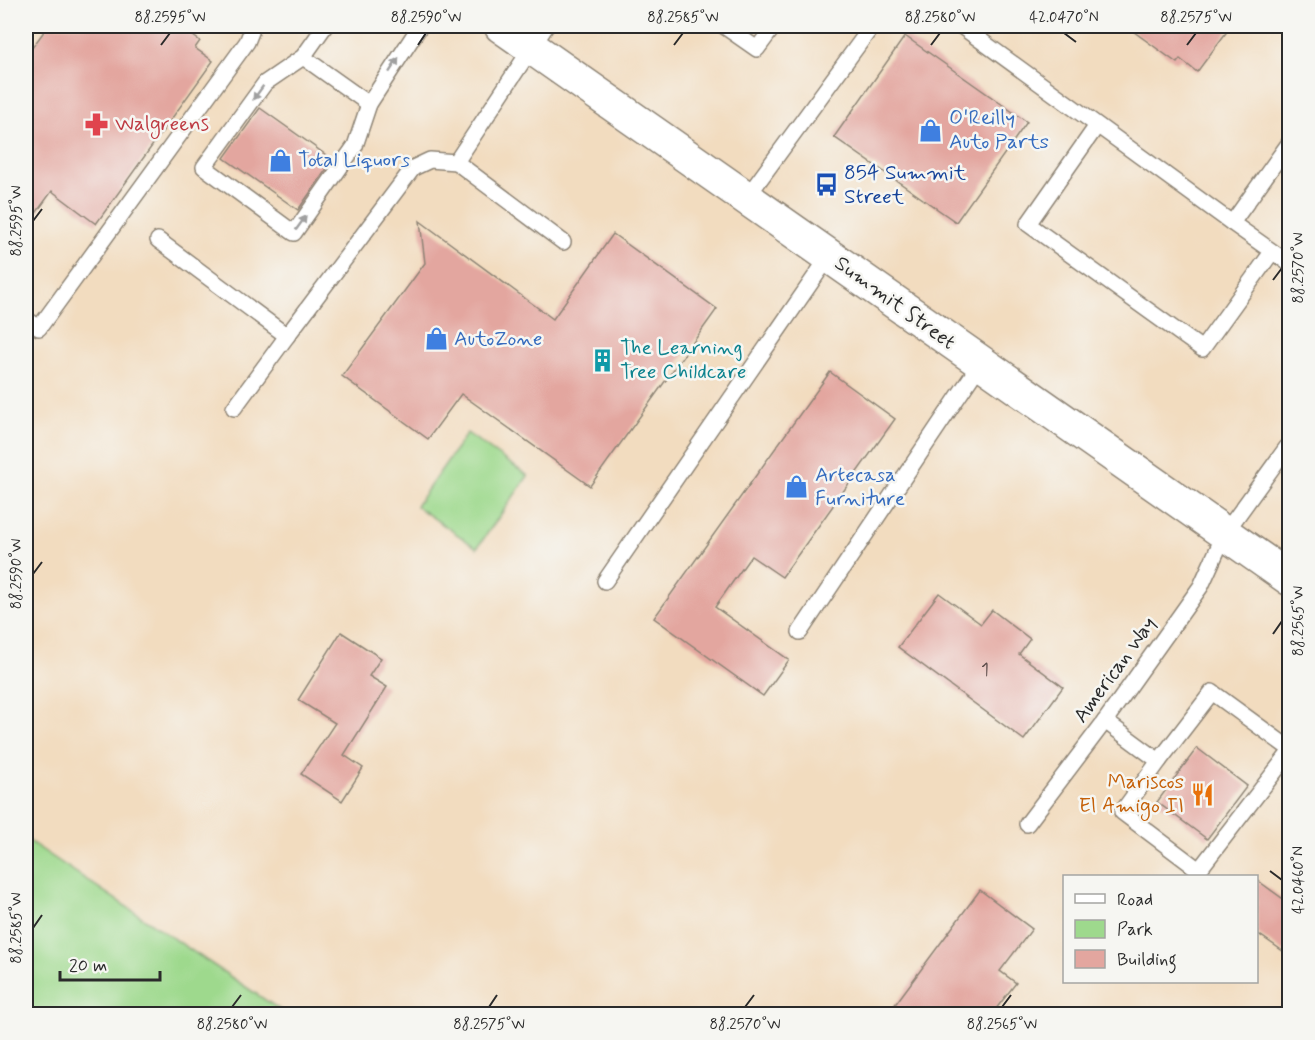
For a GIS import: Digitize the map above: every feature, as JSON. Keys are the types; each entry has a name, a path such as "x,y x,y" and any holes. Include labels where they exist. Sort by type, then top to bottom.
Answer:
{"main road":[{"name":"Summit Street","path":"501,26 538,36 747,197 980,364 1290,579"}],"lane":[{"path":"26,319 39,328 247,42 251,32 250,26"},
{"path":"325,26 303,57 265,83 204,167 294,233 355,146 369,104 420,26"},
{"path":"724,26 757,49 774,26"},
{"path":"747,197 872,26"},
{"path":"961,26 1096,127 1290,264"},
{"path":"456,162 538,36"},
{"path":"303,57 369,104"},
{"path":"1096,127 1028,224 1202,349 1272,252"},
{"path":"1232,223 1290,142"},
{"path":"234,408 413,168 430,160 456,162 563,242"},
{"path":"158,240 287,336"},
{"path":"605,581 830,255"},
{"path":"800,632 980,364"},
{"name":"American Way","path":"1027,824 1105,721 1201,586 1225,533 1290,443"},
{"path":"1212,692 1290,750 1199,870 1122,812 1212,692"},
{"path":"1105,721 1159,762"}],"green space":[{"path":"467,433 528,476 477,548 416,506"},
{"path":"26,839 286,1014 26,1014"}],"building":[{"name":"Walgreens","path":"48,26 179,26 200,41 195,48 213,61 96,224 52,191 26,227 26,56"},
{"path":"1126,26 1231,26 1197,72 1180,59 1177,63"},
{"name":"O'Reilly Auto Parts","path":"905,36 1027,122 956,222 834,137"},
{"name":"Total Liquors","path":"260,108 333,160 298,210 224,158"},
{"path":"420,221 553,319 613,234 717,309 590,486 461,394 428,439 342,376 425,263"},
{"name":"Artecasa Furniture","path":"830,372 895,419 782,577 751,556 715,607 789,660 763,696 654,618"},
{"path":"939,593 981,624 992,610 1030,639 1019,654 1063,687 1024,740 898,647"},
{"path":"341,632 381,658 369,676 387,687 344,755 363,768 342,801 301,774 335,723 298,700"},
{"name":"Mariscos El Amigo II","path":"1197,748 1247,786 1207,839 1157,802"},
{"path":"1258,881 1290,904 1290,956 1258,934"},
{"path":"980,890 1032,929 1000,971 1016,983 992,1014 888,1014"}],"place":[{"name":"Walgreens","path":"97,124"},
{"name":"O'Reilly Auto Parts","path":"931,130"},
{"name":"Total Liquors","path":"280,160"},
{"name":"854 Summit Street","path":"826,185"},
{"name":"AutoZone","path":"436,339"},
{"name":"The Learning Tree Childcare","path":"602,360"},
{"name":"Artecasa Furniture","path":"797,487"},
{"name":"Mariscos El Amigo II","path":"1202,794"}]}
